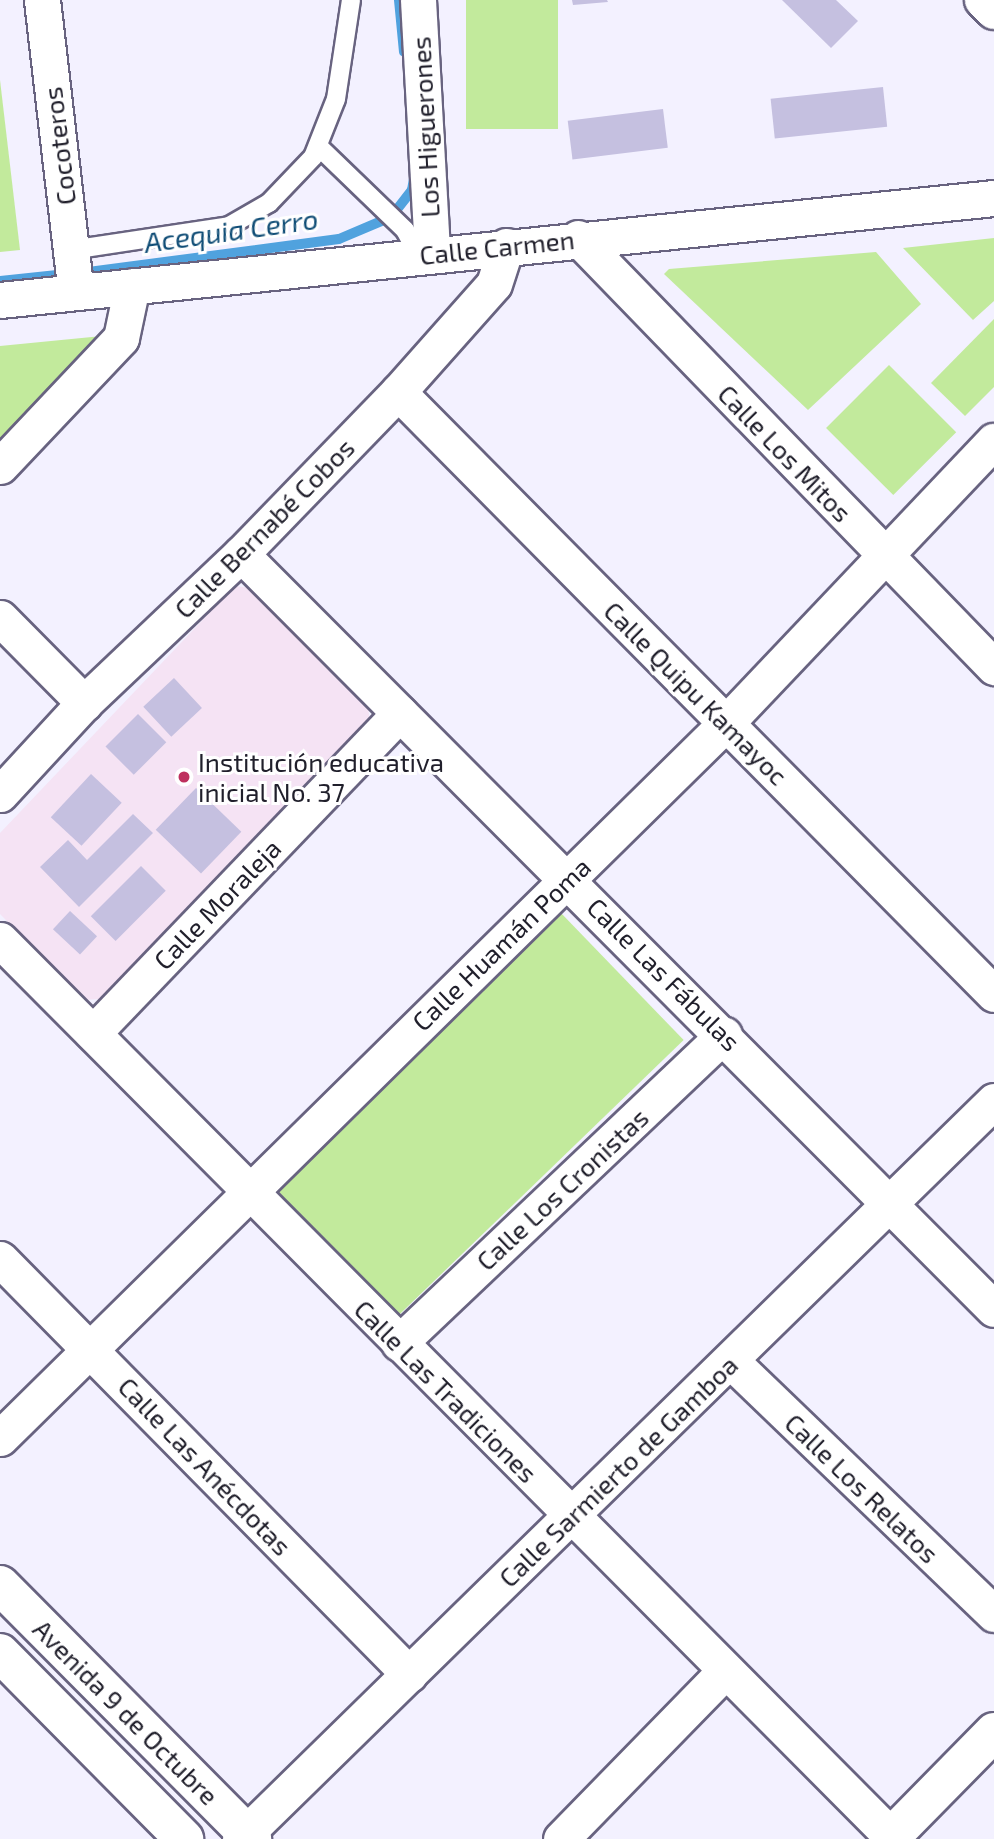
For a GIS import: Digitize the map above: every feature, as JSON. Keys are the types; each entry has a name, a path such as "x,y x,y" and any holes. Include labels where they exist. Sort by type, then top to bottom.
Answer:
{"street":[{"name":"Cocoteros","path":"42,0 76,292"},
{"name":"Los Higuerones","path":"418,0 426,255"},
{"path":"984,0 994,10"},
{"name":"Calle Carmen","path":"0,300 578,238 994,198"},
{"name":"Calle Los Mitos","path":"578,238 994,667"},
{"name":"Calle Bernabé Cobos","path":"0,794 84,704 241,554 398,392 494,284 506,246"},
{"path":"0,466 121,338 132,286"},
{"name":"Calle Quipu Kamayoc","path":"398,392 994,994"},
{"name":"Calle Huamán Poma","path":"0,1438 248,1190 726,723 994,442"},
{"name":"Calle Las Fábulas","path":"241,554 569,879 994,1309"},
{"path":"0,618 84,704"},
{"name":"Calle Moraleja","path":"93,1033 400,713"},
{"name":"Calle Las Tradiciones","path":"0,940 724,1672 900,1838"},
{"name":"Calle Los Cronistas","path":"399,1343 724,1035"},
{"name":"Calle Sarmierto de Gamboa","path":"246,1837 409,1674 892,1205 994,1101"},
{"name":"Calle Las Anécdotas","path":"0,1259 409,1674"},
{"name":"Calle Los Relatos","path":"731,1361 994,1614"},
{"name":"Avenida 9 de Octubre","path":"0,1586 246,1837"},
{"name":"Avenida 9 de Octubre","path":"0,1653 184,1839"},
{"path":"561,1839 724,1672"},
{"path":"900,1838 994,1732"},
{"path":"900,1838 994,1770"}],"lane":[{"path":"71,250 229,226 269,203 313,158 336,99 351,0"},
{"path":"317,146 405,230 426,255"}],"shaded area":[{"name":"Institución educativa inicial No. 37","path":"235,586 257,589 367,701 370,721 99,999 84,1000 0,914 0,833"}],"green space":[{"path":"466,0 558,0 558,129 466,129"},
{"path":"0,80 20,250 0,252"},
{"path":"994,238 994,301 973,320 903,248"},
{"path":"876,252 921,304 808,410 664,274 669,269"},
{"path":"994,319 994,387 965,416 931,383"},
{"path":"102,336 0,450 0,346"},
{"path":"889,365 956,432 893,495 826,428"},
{"path":"560,912 684,1040 398,1316 274,1188"}],"building":[{"path":"572,0 607,0 608,2 573,5"},
{"path":"782,0 836,0 858,21 831,48"},
{"path":"883,87 887,127 775,139 771,99"},
{"path":"663,109 668,148 572,159 568,121"},
{"path":"174,678 202,708 171,737 143,707"},
{"path":"138,714 166,742 134,775 105,747"},
{"path":"91,774 122,803 81,846 51,817"},
{"path":"196,788 241,832 201,873 156,830"},
{"path":"133,814 153,833 79,907 40,867 68,840 87,860"},
{"path":"141,866 166,891 116,941 91,916"},
{"path":"70,911 97,936 80,955 53,929"}],"waterway":[{"path":"399,0 404,52"},
{"path":"398,208 412,190 414,179"},
{"name":"Acequia Cerro","path":"81,273 339,239 384,220"},
{"name":"Acequia Cerro","path":"0,281 67,274"}],"place":[{"name":"Institución educativa inicial No. 37","path":"184,777"}]}
